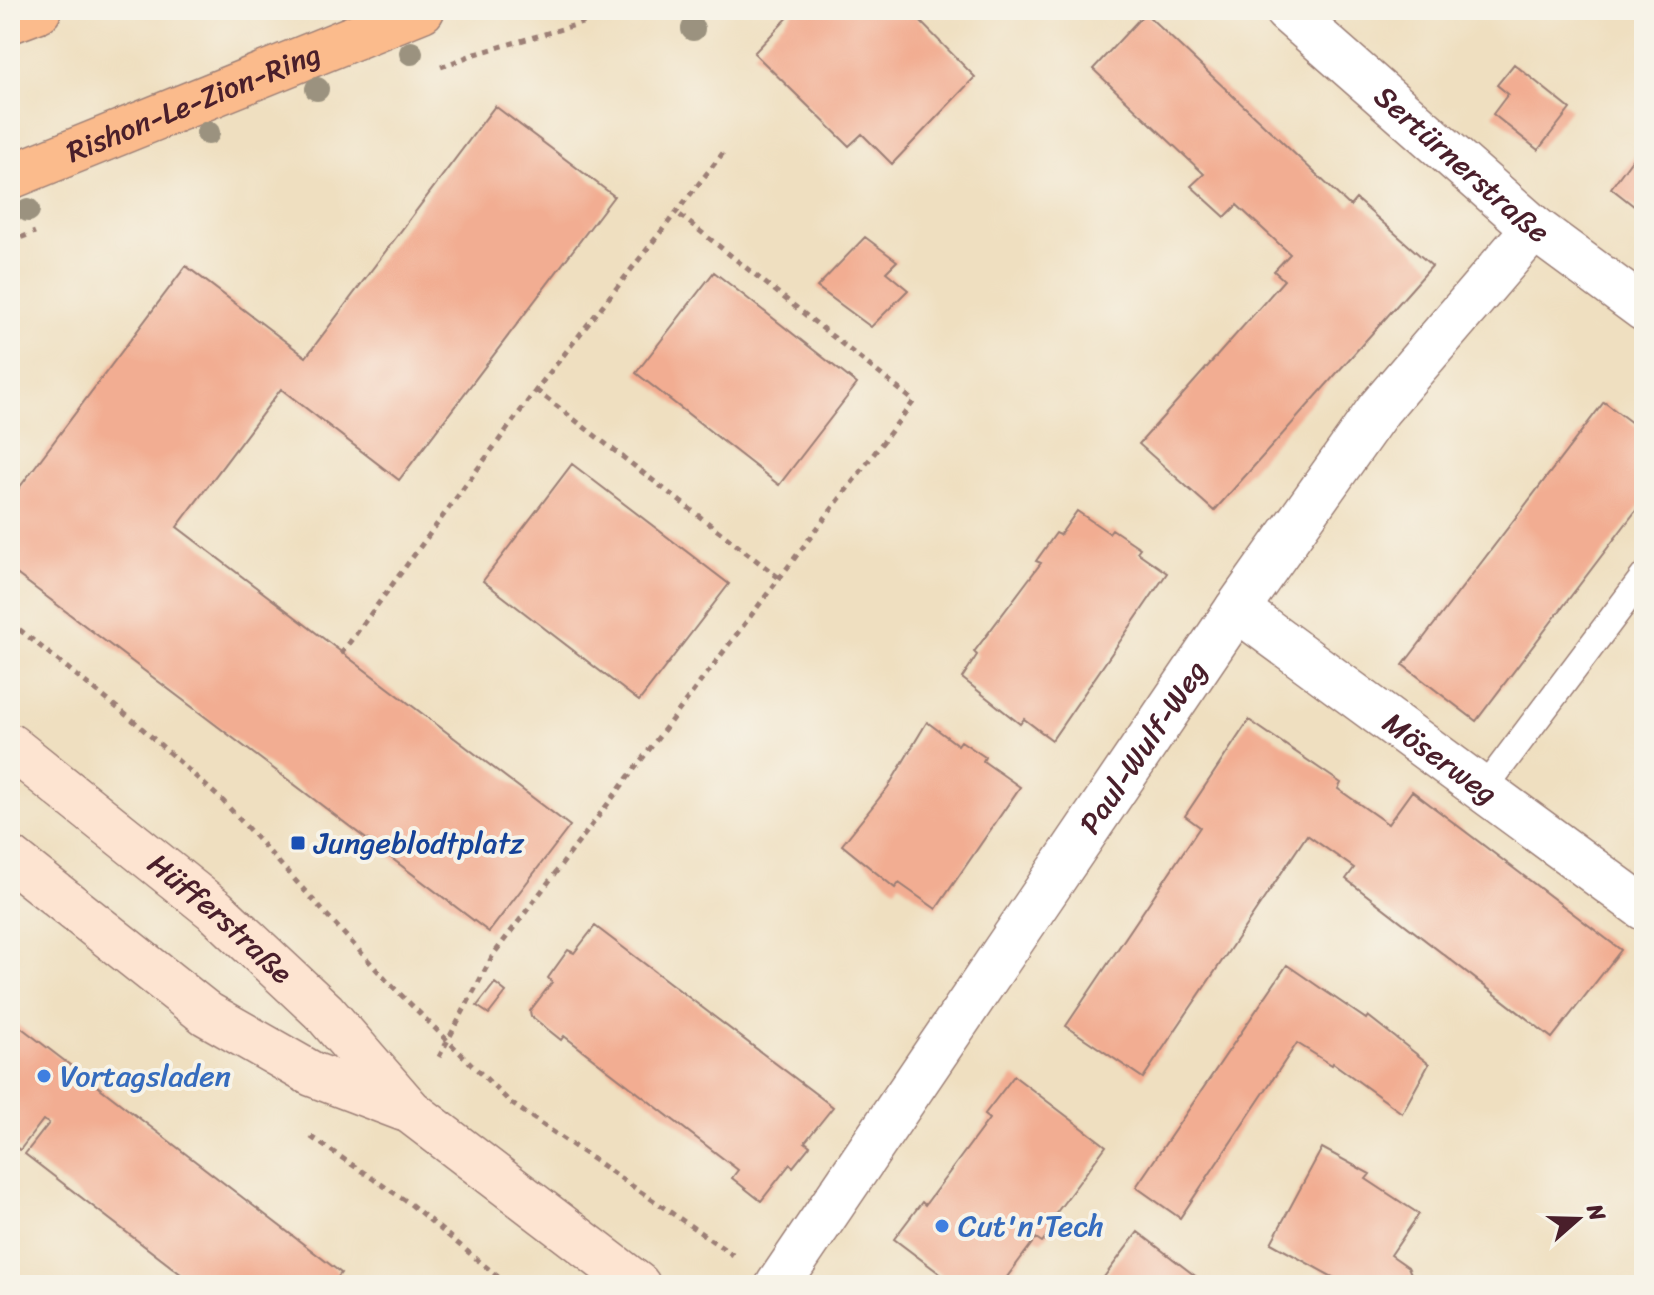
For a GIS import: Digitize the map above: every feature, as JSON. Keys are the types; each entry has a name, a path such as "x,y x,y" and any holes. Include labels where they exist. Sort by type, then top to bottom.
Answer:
{"main road":[{"path":"10,21 39,10"},
{"name":"Rishon-Le-Zion-Ring","path":"10,177 422,10"}],"street":[{"name":"Sertürnerstraße","path":"1286,10 1534,228 1644,309"},
{"name":"Paul-Wulf-Weg","path":"778,1285 1237,609 1379,409 1534,228"},
{"name":"Möserweg","path":"1237,609 1644,908"},
{"name":"Hüfferstraße","path":"10,746 215,910 324,1012 410,1111 638,1285"},
{"name":"Hüfferstraße","path":"10,858 207,1014 312,1074 410,1111"}],"lane":[{"path":"1483,790 1644,576"}],"path":[{"path":"429,72 472,55 627,10"},
{"path":"341,654 536,390 723,153"},
{"path":"410,1111 493,955 914,401 676,212"},
{"path":"10,242 39,230"},
{"path":"536,390 778,577"},
{"path":"10,622 135,722 223,801 386,980 511,1103 739,1259"}],"building":[{"path":"795,10 909,10 975,77 892,164 862,134 849,146 754,53"},
{"path":"1145,13 1350,206 1356,199 1432,266 1214,511 1139,444 1284,280 1274,271 1290,254 1237,205 1225,217 1191,186 1204,174 1093,69"},
{"path":"1514,64 1570,109 1538,150 1493,114 1508,94 1497,85"},
{"path":"495,106 614,196 399,480 281,389 177,527 570,826 489,932 10,569 10,500 186,266 306,357"},
{"path":"1644,143 1644,214 1611,188"},
{"path":"865,237 897,261 886,272 908,290 871,327 817,287"},
{"path":"714,272 857,384 779,485 636,373"},
{"path":"1604,402 1644,432 1644,500 1476,721 1403,665"},
{"path":"572,464 729,584 639,701 483,581"},
{"path":"1077,511 1109,533 1112,529 1140,548 1137,552 1167,573 1052,740 1024,719 1020,724 962,678 977,655 974,652 1041,563 1036,561"},
{"path":"1249,720 1341,783 1338,789 1388,824 1412,791 1621,950 1552,1038 1346,879 1354,868 1307,835 1143,1078 1066,1026 1200,827 1185,816"},
{"path":"927,722 958,745 961,741 985,757 983,761 1020,787 936,909 899,883 895,888 842,845 888,787"},
{"path":"595,926 833,1107 805,1142 810,1146 793,1167 790,1164 761,1201 732,1178 738,1170 564,1036 561,1040 531,1016 530,1011 552,982 548,978 568,950 574,953"},
{"path":"1287,965 1366,1019 1368,1016 1429,1064 1402,1113 1333,1063 1297,1043 1180,1218 1136,1187"},
{"path":"495,983 506,992 489,1014 477,1006"},
{"path":"10,1019 341,1273 332,1285 195,1285 25,1154 49,1123 43,1120 20,1150 10,1143"},
{"path":"1014,1076 1106,1146 1054,1216 1059,1220 1042,1242 1036,1238 1001,1285 955,1285 894,1239 922,1202 925,1205 989,1119 984,1115"},
{"path":"1322,1148 1370,1174 1366,1179 1419,1214 1391,1255 1408,1267 1416,1285 1347,1285 1271,1243"},
{"path":"1138,1232 1207,1285 1098,1285"}],"place":[{"name":"Jungeblodtplatz","path":"298,843"},
{"name":"Vortagsladen","path":"44,1076"},
{"name":"Cut'n'Tech","path":"942,1226"}]}
